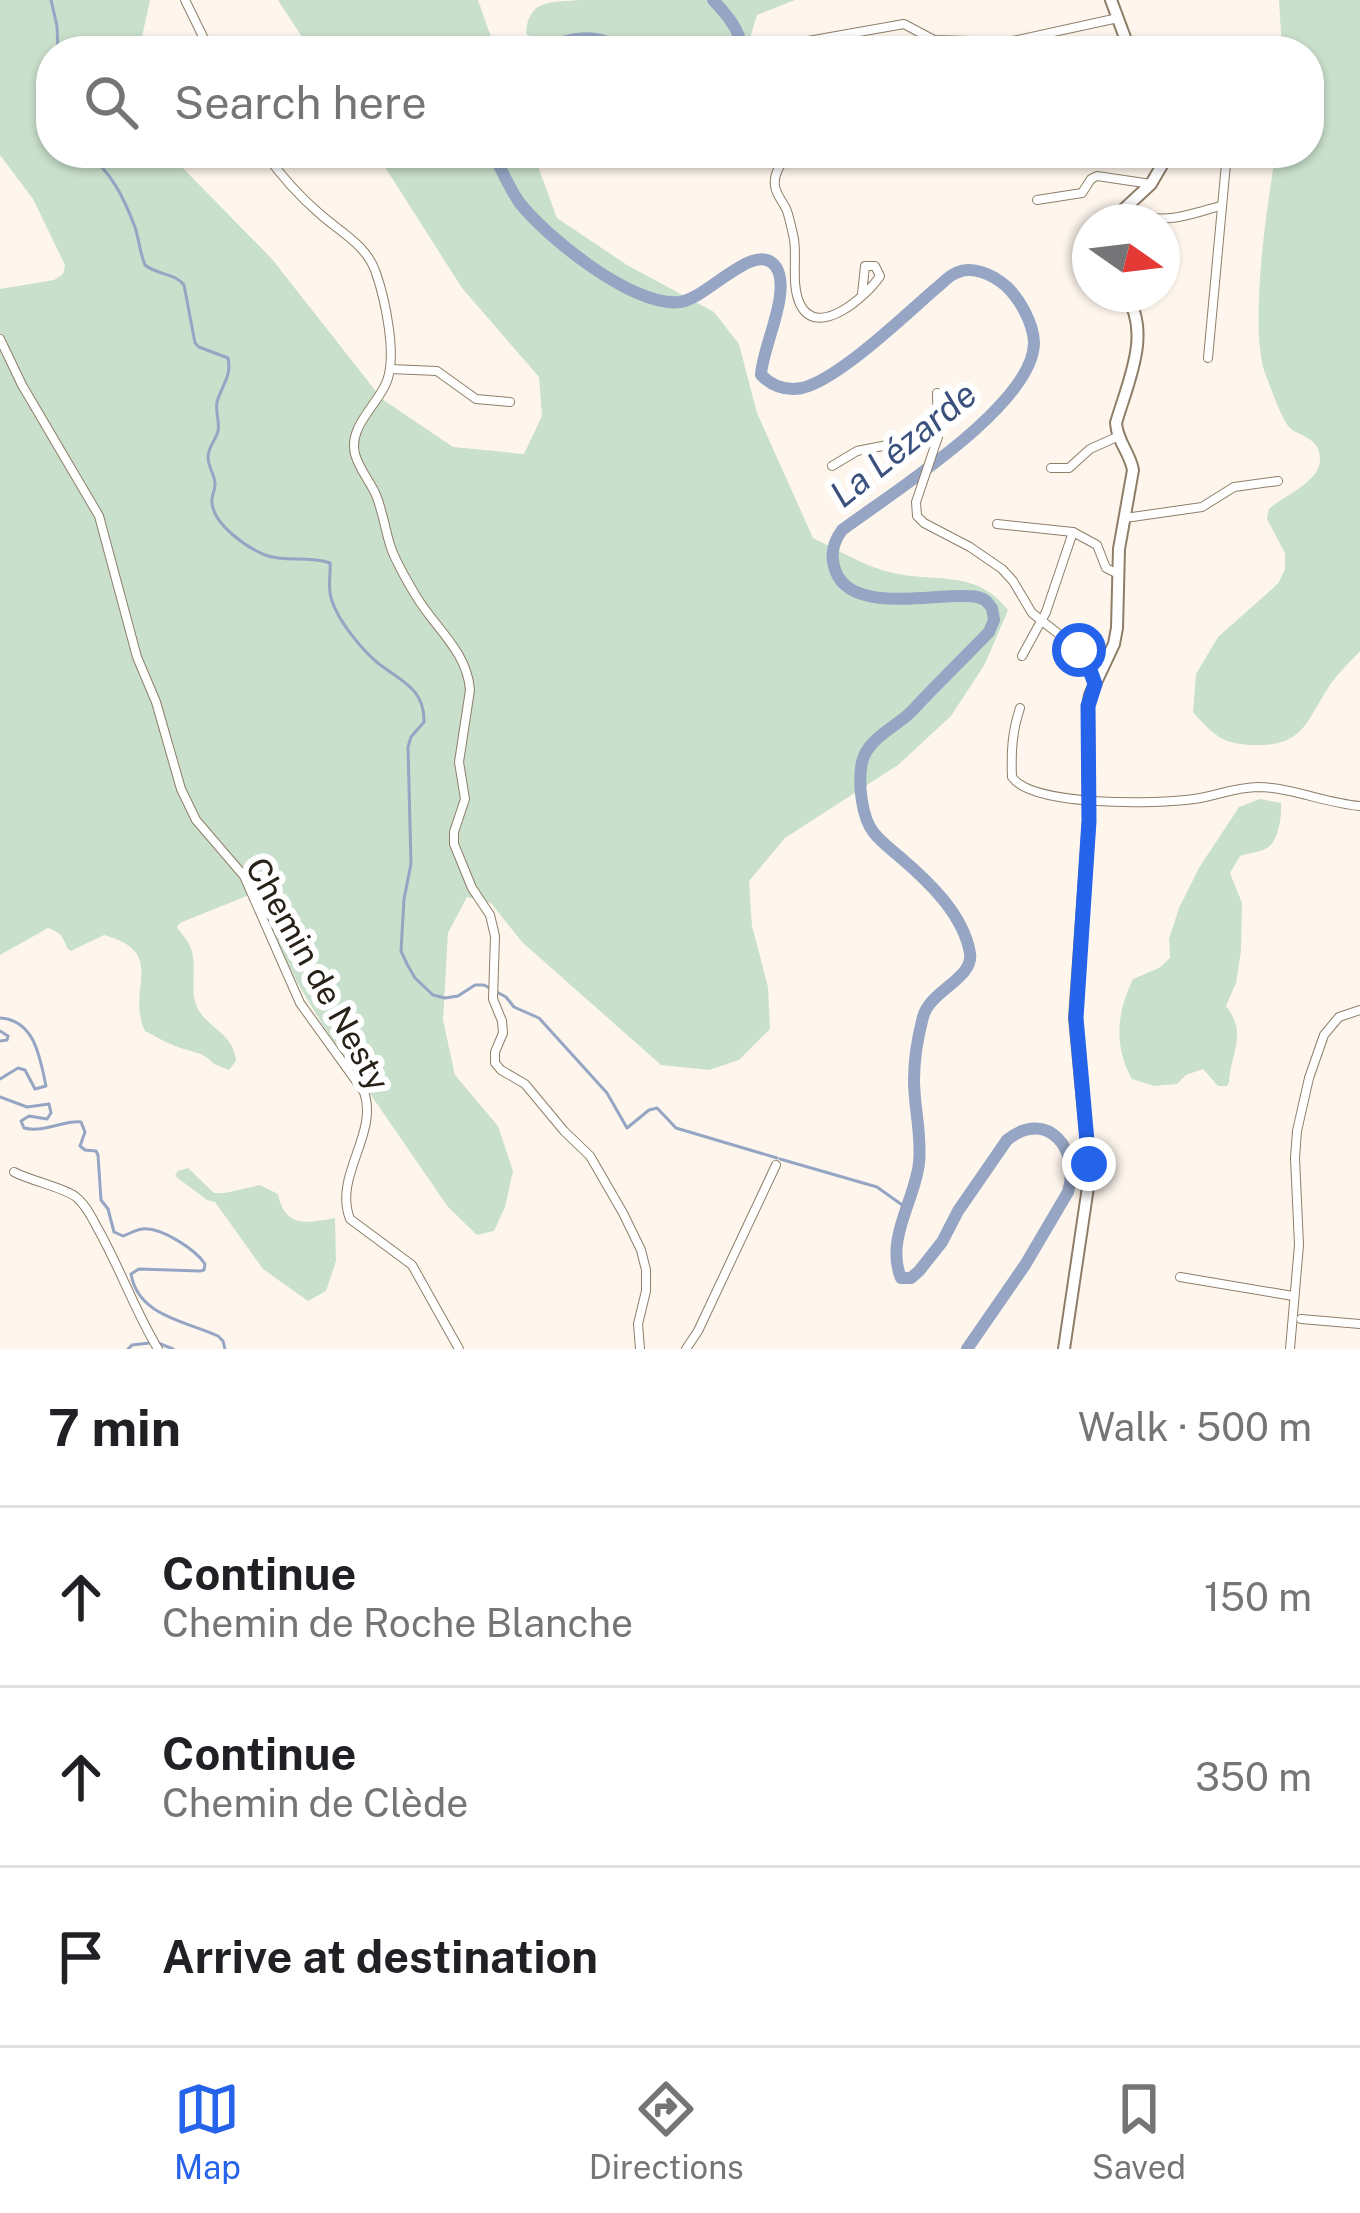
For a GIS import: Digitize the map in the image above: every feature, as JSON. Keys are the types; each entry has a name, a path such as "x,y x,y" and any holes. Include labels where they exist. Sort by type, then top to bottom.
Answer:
{"main road":[{"path":"1111,0 1125,36"},
{"path":"1132,204 1160,168"},
{"path":"1064,1349 1089,1164 1076,1018 1090,802 1088,706 1114,644 1118,613 1119,549 1132,470 1116,423 1137,352 1134,312"}],"street":[{"path":"185,0 203,36"},
{"path":"1038,36 1118,18"},
{"path":"836,36 904,24 926,36"},
{"path":"277,168 296,193 369,258 376,274 391,348 389,369 357,431 354,449 376,494 406,580 464,661 469,678 459,762 465,799 454,844 472,888 490,915 495,936 492,993 502,1021 495,1063 525,1084 605,1178 646,1270 638,1324 640,1349"},
{"path":"779,168 775,188 788,214 801,307 812,317 824,319 862,294"},
{"path":"1208,358 1225,168"},
{"path":"1037,200 1082,193 1097,176 1151,184"},
{"path":"1180,215 1220,206"},
{"name":"Chemin de Nesty","path":"0,339 99,516 137,657 156,702 181,789 196,820 244,877 300,1003 364,1092 366,1121 345,1194 350,1219 412,1264 459,1349"},
{"path":"389,369 436,370 476,399 510,402"},
{"path":"937,393 938,436 916,502 920,520 1002,569 1028,608 1079,650 1095,684"},
{"path":"832,466 856,451 938,436"},
{"path":"1051,468 1069,468 1090,448 1119,436"},
{"path":"1123,518 1202,507 1234,487 1278,481"},
{"path":"997,524 1073,532 1097,545 1106,568 1119,574"},
{"path":"1022,656 1042,622 1073,532"},
{"path":"1019,707 1011,742 1014,781 1023,787 1090,802 1179,800 1264,788 1360,806"},
{"path":"1290,1349 1299,1245 1295,1146 1309,1078 1329,1027 1339,1017 1360,1010"},
{"path":"686,1349 776,1165"},
{"path":"14,1172 76,1197 115,1259 155,1343"},
{"path":"1180,1277 1293,1296"},
{"path":"1300,1318 1360,1324"}],"green space":[{"path":"0,0 150,0 142,36 36,36 36,168 183,168 272,259 382,399 453,447 524,454 542,416 539,377 462,288 386,168 539,168 557,218 627,265 714,312 739,344 757,413 813,538 883,570 983,588 1008,610 985,664 951,716 898,765 785,838 749,881 752,926 768,987 770,1029 739,1060 709,1070 661,1065 522,942 491,903 467,897 448,933 443,1020 455,1075 498,1126 513,1171 494,1231 477,1235 448,1207 322,1024 257,899 249,895 177,927 192,952 198,1009 234,1052 236,1061 229,1070 145,1031 140,1015 140,962 124,943 104,935 71,951 48,928 0,955 0,289 54,280 63,274 65,265 33,199 0,155"},
{"path":"278,0 478,0 491,36 301,36"},
{"path":"795,0 757,15 751,36 526,34 531,15 550,3"},
{"path":"1279,0 1360,0 1360,651 1295,735 1274,744 1247,745 1222,738 1193,712 1196,674 1218,637 1279,582 1285,553 1267,519 1269,509 1315,474 1320,458 1313,442 1286,423 1261,356 1261,267 1274,168 1324,168 1324,36 1281,36"},
{"path":"1260,799 1281,803 1280,819 1271,845 1240,856 1230,873 1242,903 1241,951 1226,1006 1237,1034 1229,1082 1218,1086 1203,1069 1177,1084 1154,1086 1132,1079 1119,1030 1133,979 1170,958 1169,939 1199,868 1239,807"},
{"path":"188,1168 214,1193 260,1185 278,1194 292,1218 307,1222 335,1218 336,1261 326,1291 308,1301 263,1269 215,1202 175,1176"}],"waterway":[{"path":"51,0 57,36"},
{"name":"La Lézarde","path":"713,0 738,36"},
{"path":"103,168 135,227 145,265 184,285 195,343 228,358 228,375 217,402 218,431 208,457 218,519 240,541 265,555 330,563 331,596 345,626 420,701 424,722 408,747 411,864 401,951 415,978 433,995 445,998 484,985 539,1018 607,1093 627,1128 657,1108 676,1128 777,1158"},
{"name":"La Lézarde","path":"501,168 532,217 592,267 639,294 680,302 756,260 767,260 776,267 779,305 761,375 780,387 802,388 834,373 947,278 962,271 983,272 1001,282 1028,319 1034,342 1028,366 1011,393 956,446 842,530 833,551 842,582 856,592 897,599 977,597 992,608 989,632 912,711 870,746 860,779 870,826 943,900 960,925 970,953 959,978 927,1008 919,1032 914,1080 919,1163 896,1249 901,1278 911,1278 919,1271 942,1242 1007,1140 1022,1131 1048,1131 1058,1138 1070,1162 1068,1192 967,1349"},
{"path":"0,1018 12,1020 28,1033 46,1086 35,1089 25,1070 18,1068 0,1079"},
{"path":"0,1031 8,1036 0,1041"},
{"path":"0,1097 27,1107 49,1104 47,1119 29,1116 21,1121 24,1128 81,1122 85,1132 80,1146 98,1155 101,1200 114,1232 123,1236 142,1229 158,1231 186,1246 205,1264 200,1271 139,1269 131,1274 135,1288 165,1315 218,1336 225,1349"},
{"path":"780,1159 877,1187 905,1207"},
{"path":"128,1349 149,1343"},
{"path":"158,1343 173,1349"}],"route":[{"path":"1079,650 1095,684 1088,706 1089,821 1076,1018 1089,1164"}]}
